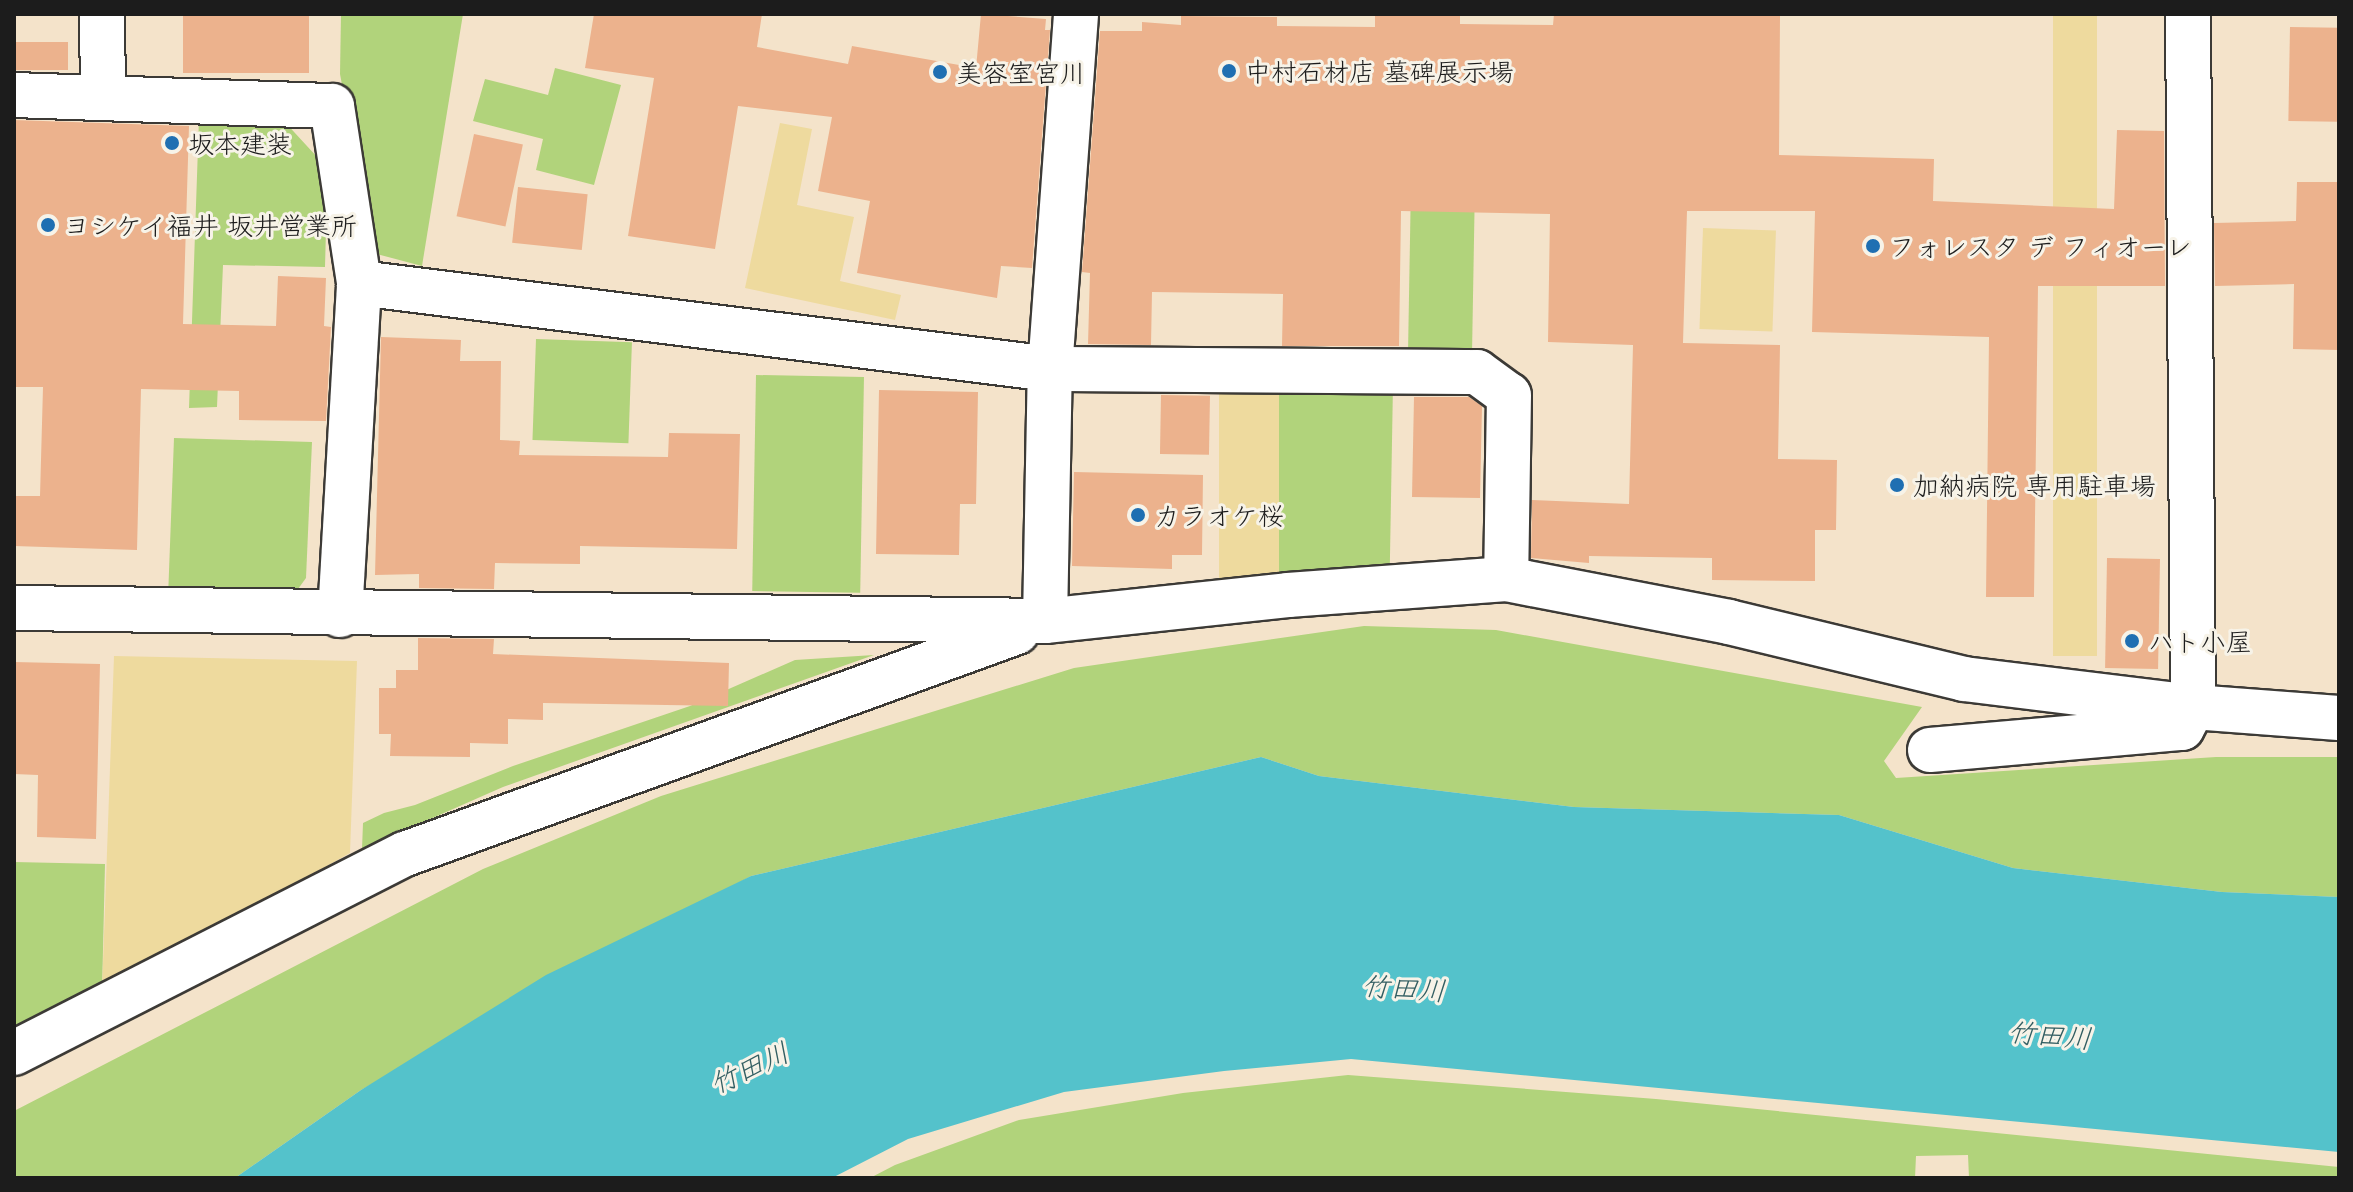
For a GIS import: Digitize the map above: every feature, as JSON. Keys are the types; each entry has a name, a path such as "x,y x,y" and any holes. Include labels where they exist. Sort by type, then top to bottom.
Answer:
{"street":[{"path":"102,14 103,95"},
{"path":"1045,621 1050,369 1076,14"},
{"path":"1930,750 2182,728 2193,707 2188,14"},
{"path":"14,95 103,95 332,106 359,283 340,615"},
{"path":"359,283 1050,369 1477,372 1509,395 1506,579"},
{"path":"14,608 340,615 1045,621 1288,595 1506,579 1729,622 1964,679 2193,707 2339,718"},
{"path":"14,1053 405,854 1045,621"}],"green space":[{"path":"341,14 463,14 422,266 373,253 340,74"},
{"path":"555,68 621,85 594,185 536,170 543,139 473,121 485,79 548,95"},
{"path":"199,118 283,120 318,158 327,193 325,267 223,265 217,407 189,408"},
{"path":"1411,182 1475,183 1472,350 1408,349"},
{"path":"536,339 632,342 628,443 532,440"},
{"path":"756,375 864,377 860,593 752,591"},
{"path":"1279,383 1393,385 1390,580 1276,578"},
{"path":"174,438 312,442 306,578 290,600 168,598"},
{"path":"1364,626 1496,630 1922,707 1884,761 1896,778 2216,757 2339,757 2339,897 2222,892 2013,868 1839,815 1574,807 1319,776 1261,757 751,876 361,1090 235,1178 14,1178 14,1111 483,869 661,796 1074,668"},
{"path":"874,655 503,787 362,849 363,823 384,813 415,805 513,766 690,706 795,660"},
{"path":"14,862 105,864 102,992 14,1038"},
{"path":"1348,1075 1656,1099 2339,1167 2339,1178 1969,1178 1968,1155 1916,1156 1915,1178 870,1178 895,1165 1019,1120 1183,1093"}],"sand":[{"path":"2053,14 2097,14 2097,656 2053,656"},
{"path":"780,123 812,129 797,205 854,217 840,281 901,295 895,320 745,288"},
{"path":"1703,228 1776,231 1772,331 1699,329"},
{"path":"1219,383 1279,383 1279,588 1219,588"},
{"path":"114,656 357,661 350,853 102,992"}],"water":[{"name":"竹田川","path":"1261,757 1319,776 1574,807 1839,815 2013,868 2222,892 2339,897 2339,1152 1351,1059 1224,1071 1064,1092 908,1139 832,1178 235,1178 361,1090 546,975 751,876"}],"building":[{"path":"183,14 309,14 309,73 183,73"},
{"path":"594,14 762,14 757,47 848,64 852,46 976,68 981,14 1046,19 1045,30 1050,30 1032,268 1001,266 997,298 857,273 870,201 818,191 832,117 738,106 715,249 628,236 654,78 585,68"},
{"path":"1375,14 1460,14 1460,24 1553,25 1554,14 1780,16 1779,155 1934,159 1933,201 2114,209 2117,130 2164,131 2165,286 2038,286 2034,597 1986,597 1989,337 1812,332 1815,211 1687,211 1683,343 1780,345 1778,459 1837,460 1836,530 1815,530 1815,581 1712,580 1712,558 1589,556 1589,563 1531,558 1532,500 1629,504 1633,345 1548,342 1550,214 1401,211 1399,346 1282,346 1283,294 1152,292 1151,345 1088,344 1090,273 1082,272 1100,31 1142,31 1142,22 1181,25 1181,16 1277,17 1277,26 1375,27"},
{"path":"2290,27 2339,28 2337,122 2288,121"},
{"path":"14,42 68,42 68,70 14,70"},
{"path":"14,120 189,126 183,324 276,326 278,276 326,278 324,326 331,327 326,421 239,420 239,391 141,389 137,550 14,546 14,496 40,496 43,387 14,387"},
{"path":"474,134 523,144 505,227 457,216"},
{"path":"2297,182 2339,182 2339,350 2293,349 2294,284 2215,286 2214,223 2296,221"},
{"path":"518,187 588,194 582,250 512,243"},
{"path":"381,337 461,340 460,361 501,361 500,440 520,441 519,455 668,457 669,433 740,434 737,549 580,546 580,564 495,563 494,589 419,588 419,574 375,575"},
{"path":"879,390 978,392 976,504 960,504 959,555 876,554"},
{"path":"1161,395 1210,396 1209,455 1160,454"},
{"path":"1414,397 1469,397 1482,406 1480,498 1412,497"},
{"name":"カラオケ桜","path":"1074,472 1203,475 1202,555 1172,555 1172,569 1072,566"},
{"path":"2107,558 2160,559 2158,669 2105,668"},
{"path":"418,638 494,639 493,654 729,663 728,706 543,703 543,720 508,719 508,744 470,743 470,757 390,756 391,734 379,734 379,688 396,688 396,670 418,670"},
{"path":"14,662 100,664 96,839 37,837 38,775 14,774"}],"place":[{"name":"中村石材店 墓碑展示場","path":"1229,71"},
{"name":"美容室宮川","path":"940,72"},
{"name":"坂本建装","path":"172,143"},
{"name":"ヨシケイ福井 坂井営業所","path":"48,225"},
{"name":"フォレスタ デ フィオーレ","path":"1873,246"},
{"name":"加納病院 専用駐車場","path":"1897,485"},
{"name":"カラオケ桜","path":"1138,515"},
{"name":"ハト小屋","path":"2132,641"}]}
